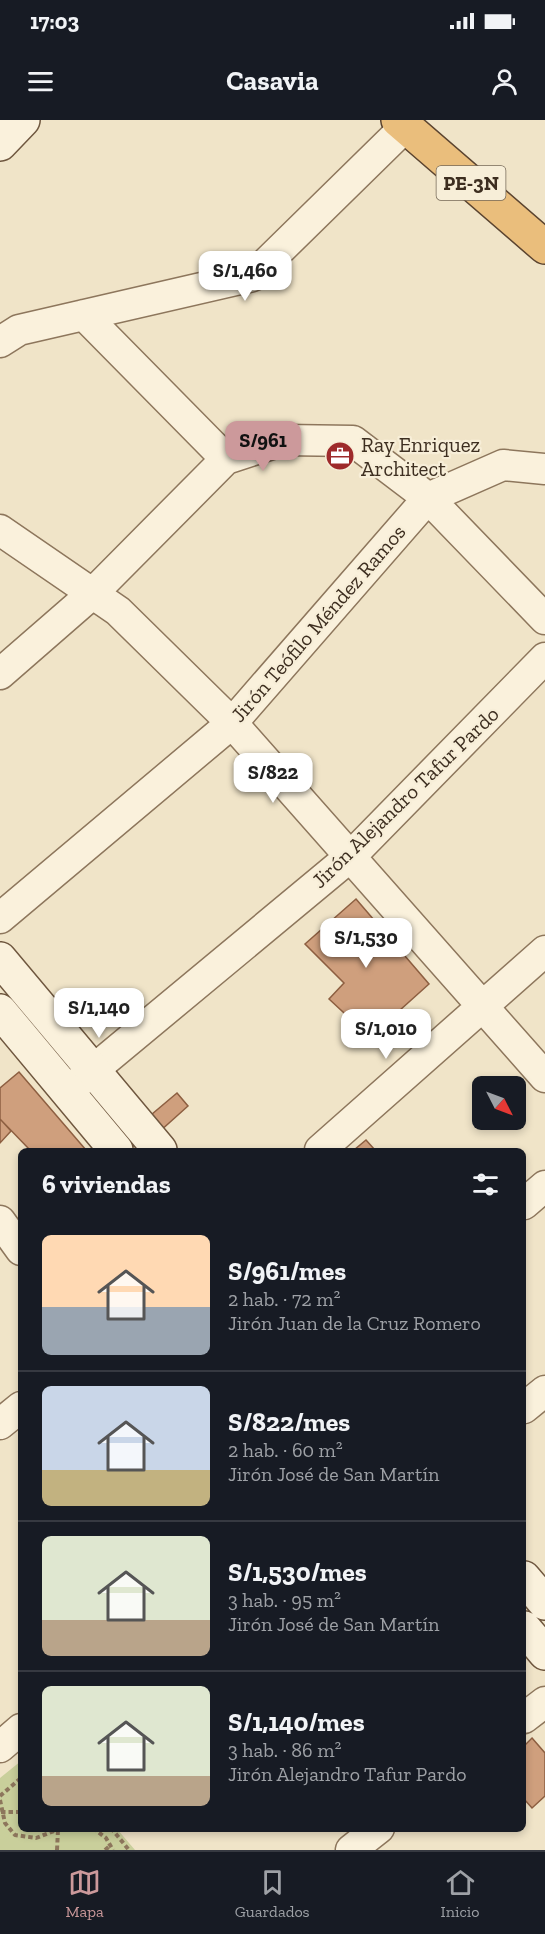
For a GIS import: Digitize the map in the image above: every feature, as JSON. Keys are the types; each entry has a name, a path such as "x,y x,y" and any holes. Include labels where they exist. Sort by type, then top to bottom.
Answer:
{"highway":[{"name":"PE-3N","path":"402,123 545,246"}],"main road":[{"path":"0,959 158,1148"},
{"path":"0,1011 114,1148"},
{"path":"526,1580 545,1603"}],"street":[{"path":"0,342 20,330 253,276 402,123"},
{"path":"84,315 226,459"},
{"path":"0,674 93,593 226,459 284,440 353,441 428,498 545,619"},
{"name":"Jirón Teófilo Méndez Ramos","path":"0,918 232,723 428,498 503,465 545,469"},
{"path":"0,531 118,611 232,723 545,1077"},
{"name":"Jirón Alejandro Tafur Pardo","path":"68,1092 351,856 545,658"},
{"path":"322,1148 545,951"},
{"path":"526,1202 545,1186"},
{"path":"0,1221 18,1246"},
{"path":"526,1406 545,1391"},
{"path":"0,1424 18,1409"},
{"path":"526,1716 545,1702"},
{"path":"0,1747 18,1732"},
{"path":"351,1850 374,1832"}],"path":[{"path":"18,1781 0,1798 1,1812 8,1828 20,1838 36,1838 51,1832"},
{"path":"1,1812 18,1812"},
{"path":"57,1850 59,1832"},
{"path":"99,1832 113,1850"},
{"path":"114,1832 129,1850"},
{"path":"105,1850 111,1845"}],"green space":[{"path":"18,1763 18,1832 120,1832 135,1850 0,1850 0,1778"}],"building":[{"path":"356,899 429,984 370,1037 329,999 344,983 305,944"},
{"path":"19,1072 84,1148 28,1148 0,1119 0,1088"},
{"path":"177,1093 188,1106 159,1132 145,1120"},
{"path":"0,1119 11,1131 0,1143"},
{"path":"366,1140 373,1148 356,1148"},
{"path":"532,1738 545,1753 545,1796 532,1808 526,1801 526,1744"}],"place":[{"name":"Ray Enriquez Architect","path":"340,456"}]}
